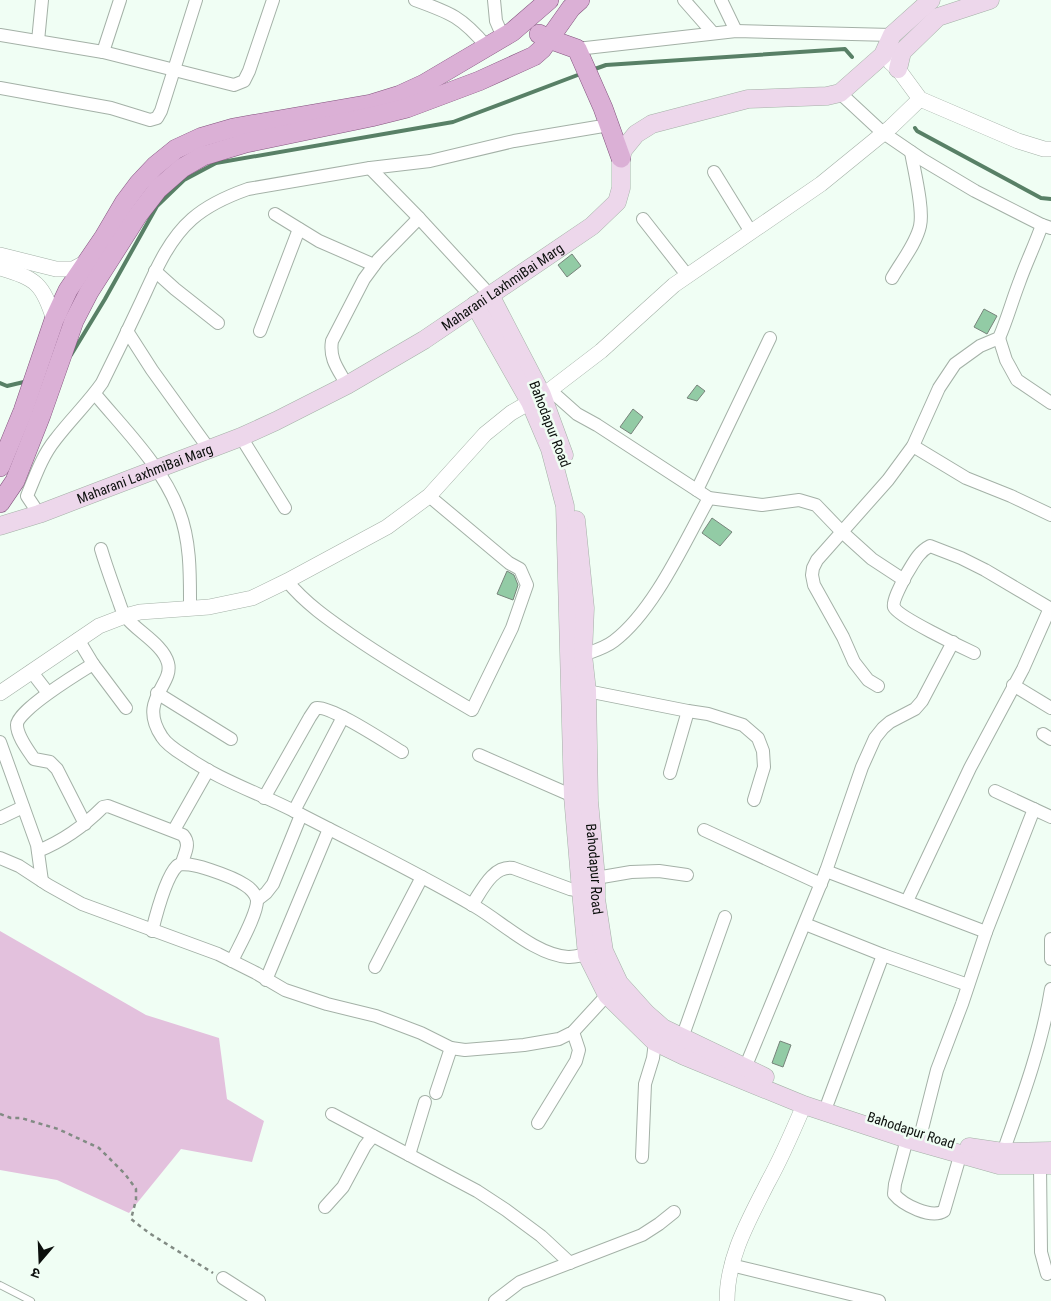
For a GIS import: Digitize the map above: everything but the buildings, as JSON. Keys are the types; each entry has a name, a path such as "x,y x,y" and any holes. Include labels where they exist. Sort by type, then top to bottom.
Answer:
{"main road":[{"path":"1,466 23,411 54,320 77,269 139,183 155,166 176,149 202,137 233,128 371,104 400,95 424,84 496,41 521,24 549,0"},
{"path":"0,503 15,480 41,415 74,321 89,292 138,215 158,189 182,168 203,156 246,143 407,108 518,65 534,56 543,41 580,0"},
{"path":"621,158 623,150 636,134 652,124 748,99 819,96 840,93 883,55 892,35 931,0"},
{"path":"898,69 902,52 938,17 990,0"},
{"path":"521,24 535,30 543,41 584,64 621,158"},
{"path":"496,41 501,57 509,63 518,65"},
{"name":"Maharani LaxhmiBai Marg","path":"0,526 39,514 241,437 347,384 424,340 592,226 608,212 617,202 621,188 621,158"},
{"name":"Bahodapur Road","path":"490,295 540,396 562,448 574,494 585,608 583,655 586,691 589,801 596,899 604,951 619,982 646,1013 663,1028 682,1038 745,1068 914,1136 963,1147 1002,1152 1051,1151"},
{"path":"475,305 540,396 550,449 565,506 573,796 581,891 587,955 607,995 655,1042 684,1056 804,1105 914,1136 960,1156 999,1165 1045,1165"}],"street":[{"path":"38,41 42,0"},
{"path":"103,52 120,0"},
{"path":"0,88 111,108 150,120 157,118 161,111 196,0"},
{"path":"0,35 103,52 234,85 244,81 249,71 273,0"},
{"path":"415,0 448,12 496,41"},
{"path":"494,0 496,41"},
{"path":"684,0 713,33"},
{"path":"721,0 736,30"},
{"path":"584,64 713,33 736,30 892,35"},
{"path":"883,55 898,69 920,99 1018,141 1044,149 1051,149"},
{"path":"840,93 882,132 911,152 974,191 1047,227 1025,266 1006,324 999,338 980,346 955,364 939,388 913,446 888,480 817,560 813,568 814,585 844,637 854,662 868,680 878,686"},
{"path":"0,693 99,626 125,616 151,610 190,609 228,604 252,598 387,526 429,496 485,434 511,413 540,396 601,351 687,275 821,184 882,132 891,127 920,99"},
{"path":"39,514 27,496 53,442 95,394 106,376 155,271 173,242 191,220 211,205 248,189 370,168 430,161 514,141 609,125"},
{"path":"892,278 917,235 920,224 920,206 911,152"},
{"path":"370,168 490,295"},
{"path":"714,172 751,232"},
{"path":"275,214 319,241 374,265"},
{"path":"347,384 330,352 332,341 364,279 374,265 419,218"},
{"path":"643,219 687,275"},
{"path":"260,331 299,229"},
{"path":"0,255 56,269 77,269 89,292"},
{"path":"0,268 26,276 37,284 46,294 54,320"},
{"path":"155,271 218,323"},
{"path":"127,331 152,370 209,449"},
{"path":"697,490 770,338"},
{"path":"999,338 1006,360 1017,380 1051,403"},
{"path":"95,394 157,469 179,511 189,556 190,609"},
{"path":"540,396 597,425 709,498 762,505 799,500 816,505 841,532 872,559 904,580"},
{"path":"241,437 284,508"},
{"path":"913,446 966,478 1051,515"},
{"path":"287,581 299,596 371,650 472,710 512,628 527,585 520,569 509,563 429,496"},
{"path":"583,655 604,648 614,642 640,614 659,588 709,498"},
{"path":"907,901 970,768 998,718 1051,609 985,570 930,546 924,549 918,556 904,580 894,602 894,608 899,613 974,653"},
{"path":"101,549 125,616 164,654 168,663 169,670 157,693 153,712 156,727 163,739 173,748 208,770 330,829 422,877 472,905 531,944 551,953 568,956 587,955"},
{"path":"78,639 93,664 126,708"},
{"path":"745,1068 821,884 862,767 876,738 890,722 915,709 922,701 953,642"},
{"path":"85,824 57,769 50,762 34,759 16,728 18,719 48,693 93,664"},
{"path":"31,672 48,693"},
{"path":"1013,685 1051,708"},
{"path":"586,691 688,712 708,714 743,725 758,738 763,751 764,767 754,800"},
{"path":"157,693 231,739"},
{"path":"264,798 316,708 325,708 402,752"},
{"path":"670,773 688,712"},
{"path":"257,900 273,884 297,813 342,717"},
{"path":"0,742 32,828 38,851 42,881"},
{"path":"479,755 573,796"},
{"path":"174,830 208,770"},
{"path":"996,791 1051,817"},
{"path":"38,851 58,843 85,824 103,807 108,806 183,835 188,840 188,844 182,863 173,873 159,906 152,931"},
{"path":"0,818 23,807"},
{"path":"960,1156 944,1211 938,1214 931,1214 904,1204 894,1194 895,1184 914,1136 986,932 1034,809"},
{"path":"266,980 330,829"},
{"path":"704,830 821,884"},
{"path":"0,858 19,866 82,904 232,961 285,990 376,1016 421,1033 452,1048 465,1050 524,1045 559,1039 573,1032 607,995"},
{"path":"182,863 222,874 245,885 254,893 257,900 255,911 232,961"},
{"path":"472,905 491,877 500,869 506,867 581,891"},
{"path":"596,878 631,872 659,871 687,875"},
{"path":"826,871 986,932"},
{"path":"375,967 422,877"},
{"path":"682,1038 724,918"},
{"path":"805,924 968,985"},
{"path":"1051,939 1051,959"},
{"path":"828,1102 884,955"},
{"path":"1002,1152 1043,1029 1051,989"},
{"path":"538,1123 576,1061 579,1050 573,1032"},
{"path":"642,1157 645,1084 653,1058 655,1042"},
{"path":"436,1092 452,1048"},
{"path":"409,1155 425,1102"},
{"path":"727,1301 727,1283 731,1265 748,1218 769,1182 804,1105"},
{"path":"332,1114 477,1191 541,1236 570,1263"},
{"path":"325,1207 343,1188 364,1146 373,1136"},
{"path":"1045,1165 1041,1252 1047,1274"},
{"path":"495,1301 520,1282 642,1235 674,1212"},
{"path":"731,1265 879,1301"},
{"path":"223,1278 259,1301"}],"lane":[{"path":"0,1285 31,1301"}],"path":[{"path":"0,1114 58,1129 99,1148 125,1174 136,1189 136,1200 131,1219 149,1233 223,1278"}],"shaded area":[{"path":"0,931 146,1015 219,1038 227,1099 264,1121 252,1162 181,1149 129,1213 57,1180 0,1170"}],"waterway":[{"path":"592,70 606,65 845,49 852,57"},
{"path":"71,355 157,206 184,180 216,163 453,122 583,73"},
{"path":"915,128 917,131 1041,198 1051,199"},
{"path":"0,383 7,386 28,381"}]}
